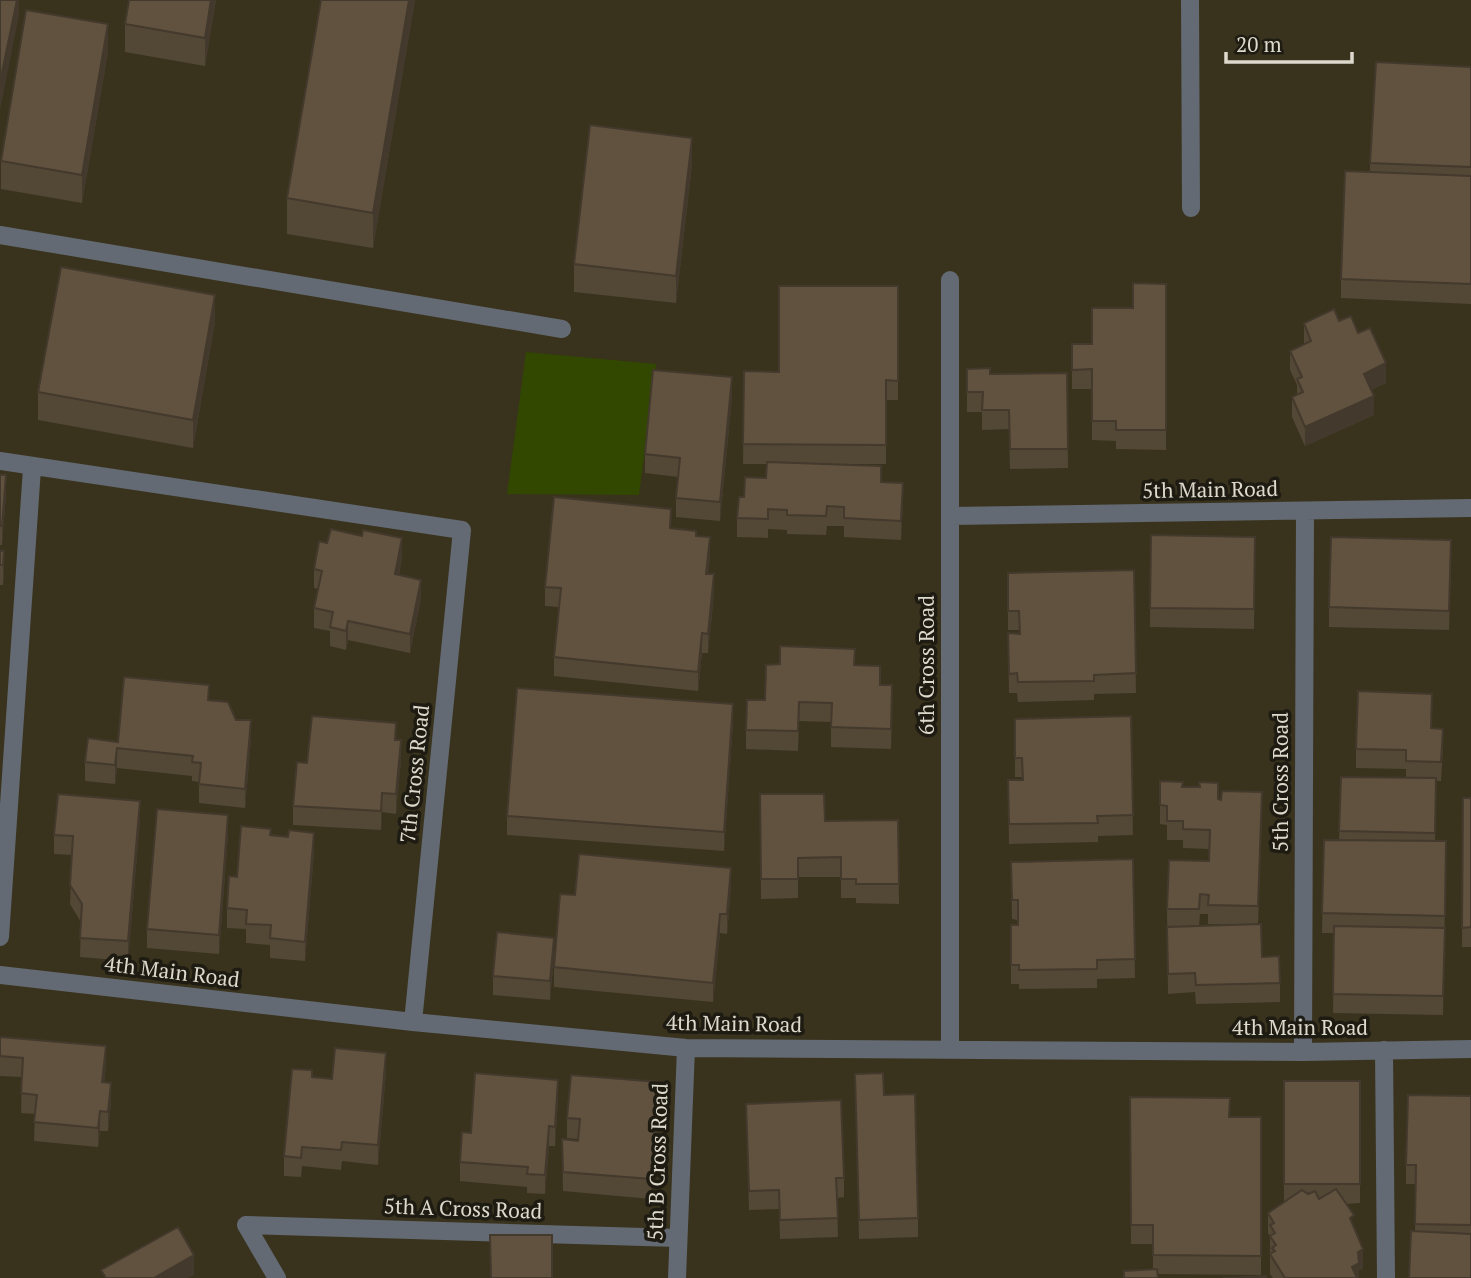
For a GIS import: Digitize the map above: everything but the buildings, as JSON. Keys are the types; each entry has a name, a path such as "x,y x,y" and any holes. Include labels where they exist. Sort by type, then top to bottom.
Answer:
{"street":[{"path":"1190,0 1191,208"},
{"path":"0,235 562,328"},
{"name":"6th Cross Road","path":"950,280 950,1050"},
{"path":"0,460 32,468 0,937"},
{"name":"7th Cross Road","path":"32,468 462,530 413,1022"},
{"name":"5th Main Road","path":"950,516 1471,508"},
{"name":"5th Cross Road","path":"1303,1052 1305,512"},
{"name":"4th Main Road","path":"0,975 413,1022 686,1048 1303,1052 1471,1049"},
{"name":"5th B Cross Road","path":"677,1278 686,1048"},
{"path":"1384,1050 1386,1278"},
{"name":"5th A Cross Road","path":"277,1278 246,1225 678,1238"}],"green space":[{"path":"526,352 656,364 639,495 507,494"}]}
